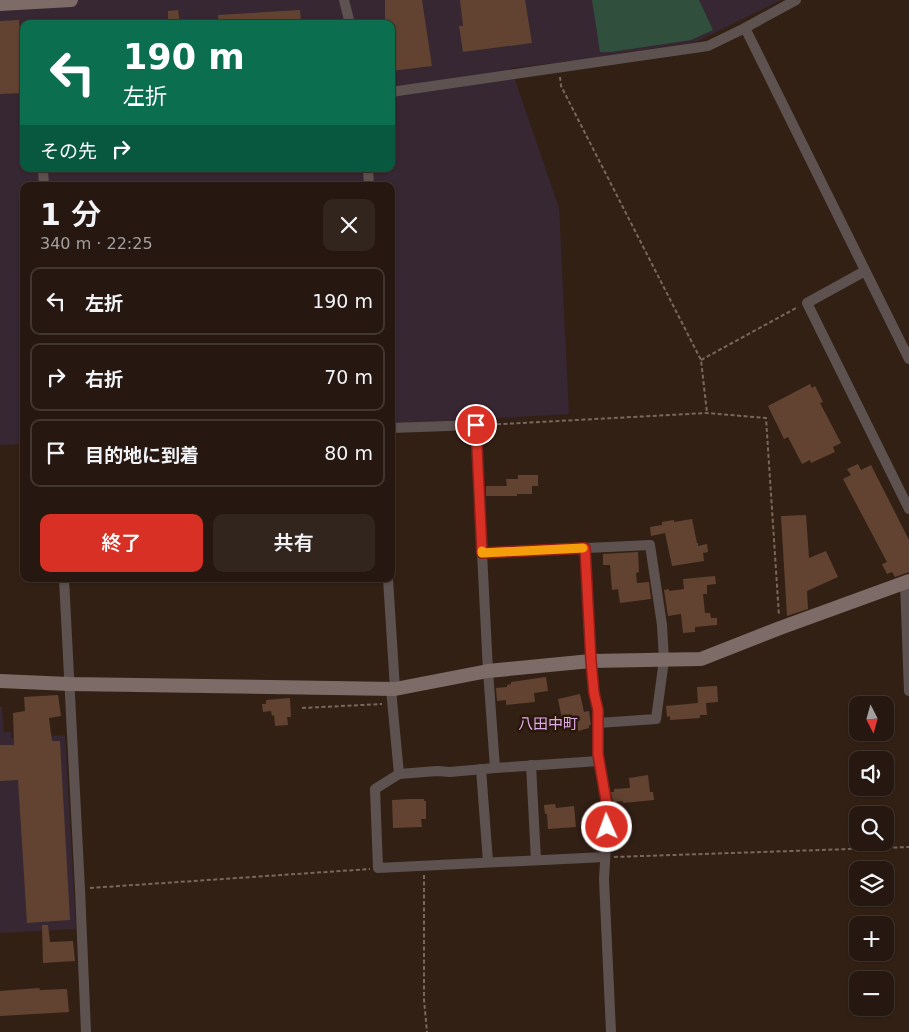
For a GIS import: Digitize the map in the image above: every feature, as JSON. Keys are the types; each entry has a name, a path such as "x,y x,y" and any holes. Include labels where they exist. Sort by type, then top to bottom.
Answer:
{"street":[{"path":"0,4 71,0"},
{"path":"344,0 349,20"},
{"path":"395,91 708,46 796,0"},
{"path":"745,28 909,359"},
{"path":"865,271 807,302 909,509"},
{"path":"395,428 476,425 488,671 495,768"},
{"path":"482,553 650,545 662,625 664,660 656,719 598,723"},
{"path":"585,548 591,661 594,693 598,710 598,754 608,812 604,879 611,1032"},
{"path":"64,582 86,1032"},
{"path":"388,582 392,704 399,774"},
{"path":"0,681 69,684 393,689 488,671 591,661 701,659 907,582 909,691"},
{"path":"599,761 399,774 375,789 378,868 605,857"},
{"path":"531,765 536,860"},
{"path":"481,769 488,862"}],"path":[{"path":"559,67 561,86 701,360 707,413"},
{"path":"701,360 807,302"},
{"path":"476,425 707,413 766,418 780,628"},
{"path":"302,708 392,704"},
{"path":"605,857 909,848"},
{"path":"424,865 424,1000 427,1032"},
{"path":"80,889 378,868"}],"shaded area":[{"path":"0,0 781,0 696,42 580,60 511,68 559,208 569,414 395,424 395,182 20,182 20,444 0,445"},
{"path":"0,707 2,707 4,732 11,732 11,738 65,735 76,929 0,933"}],"green space":[{"path":"592,0 699,0 713,30 691,40 600,52"}],"building":[{"path":"385,0 422,0 432,66 395,71 395,20 385,20"},
{"path":"460,0 525,0 532,43 463,52 459,26 463,26"},
{"path":"178,10 179,20 168,20 168,11"},
{"path":"300,10 301,20 218,20 218,15"},
{"path":"19,20 20,93 0,94 0,21"},
{"path":"810,384 812,388 815,386 823,402 820,403 841,443 833,447 835,452 811,463 810,460 802,464 788,437 784,439 768,406"},
{"path":"858,464 861,470 871,465 909,540 909,572 895,577 892,572 887,574 882,564 887,562 843,479 851,475 847,469"},
{"path":"518,475 538,475 538,486 532,486 532,494 486,496 486,486 507,486 506,479 518,479"},
{"path":"806,515 809,558 826,551 838,577 807,591 808,609 787,616 781,516"},
{"path":"692,519 698,546 707,544 708,552 703,553 704,561 672,566 665,533 651,536 650,527 662,525 662,522"},
{"path":"638,552 639,572 636,573 637,583 649,582 651,599 620,603 618,589 612,590 610,565 603,565 603,554"},
{"path":"715,576 716,584 707,585 707,594 703,594 705,613 710,613 711,618 717,618 717,625 695,627 695,632 683,633 681,614 668,616 664,590 684,589 683,579"},
{"path":"546,677 548,691 534,693 535,702 506,705 506,700 497,701 496,688 507,687 511,682"},
{"path":"717,686 718,702 706,703 707,715 700,715 700,718 670,720 670,716 667,717 666,706 698,703 697,687"},
{"path":"580,694 584,712 589,711 591,725 589,725 589,728 578,731 576,722 563,724 558,699"},
{"path":"58,695 61,716 49,718 52,741 60,741 70,920 27,923 18,780 0,781 0,745 14,745 13,713 25,711 24,697"},
{"path":"290,698 291,717 287,717 288,725 275,726 274,715 272,716 271,711 263,712 262,704 266,704 266,700"},
{"path":"648,775 650,792 653,792 654,800 613,802 611,792 614,792 614,789 630,788 629,778"},
{"path":"424,799 426,801 426,819 421,819 422,827 393,828 392,800"},
{"path":"555,804 556,808 574,806 576,827 548,829 544,805"},
{"path":"42,925 48,925 50,942 73,941 75,961 43,963"},
{"path":"39,988 40,990 67,989 69,1012 0,1016 0,991"}],"slow traffic":[{"path":"482,551 482,553 583,548"}],"district":[{"name":"八田中町","path":"548,724"}],"route":[{"path":"476,425 482,553 585,548 591,661 594,693 598,710 598,754 608,812 607,827"}]}
